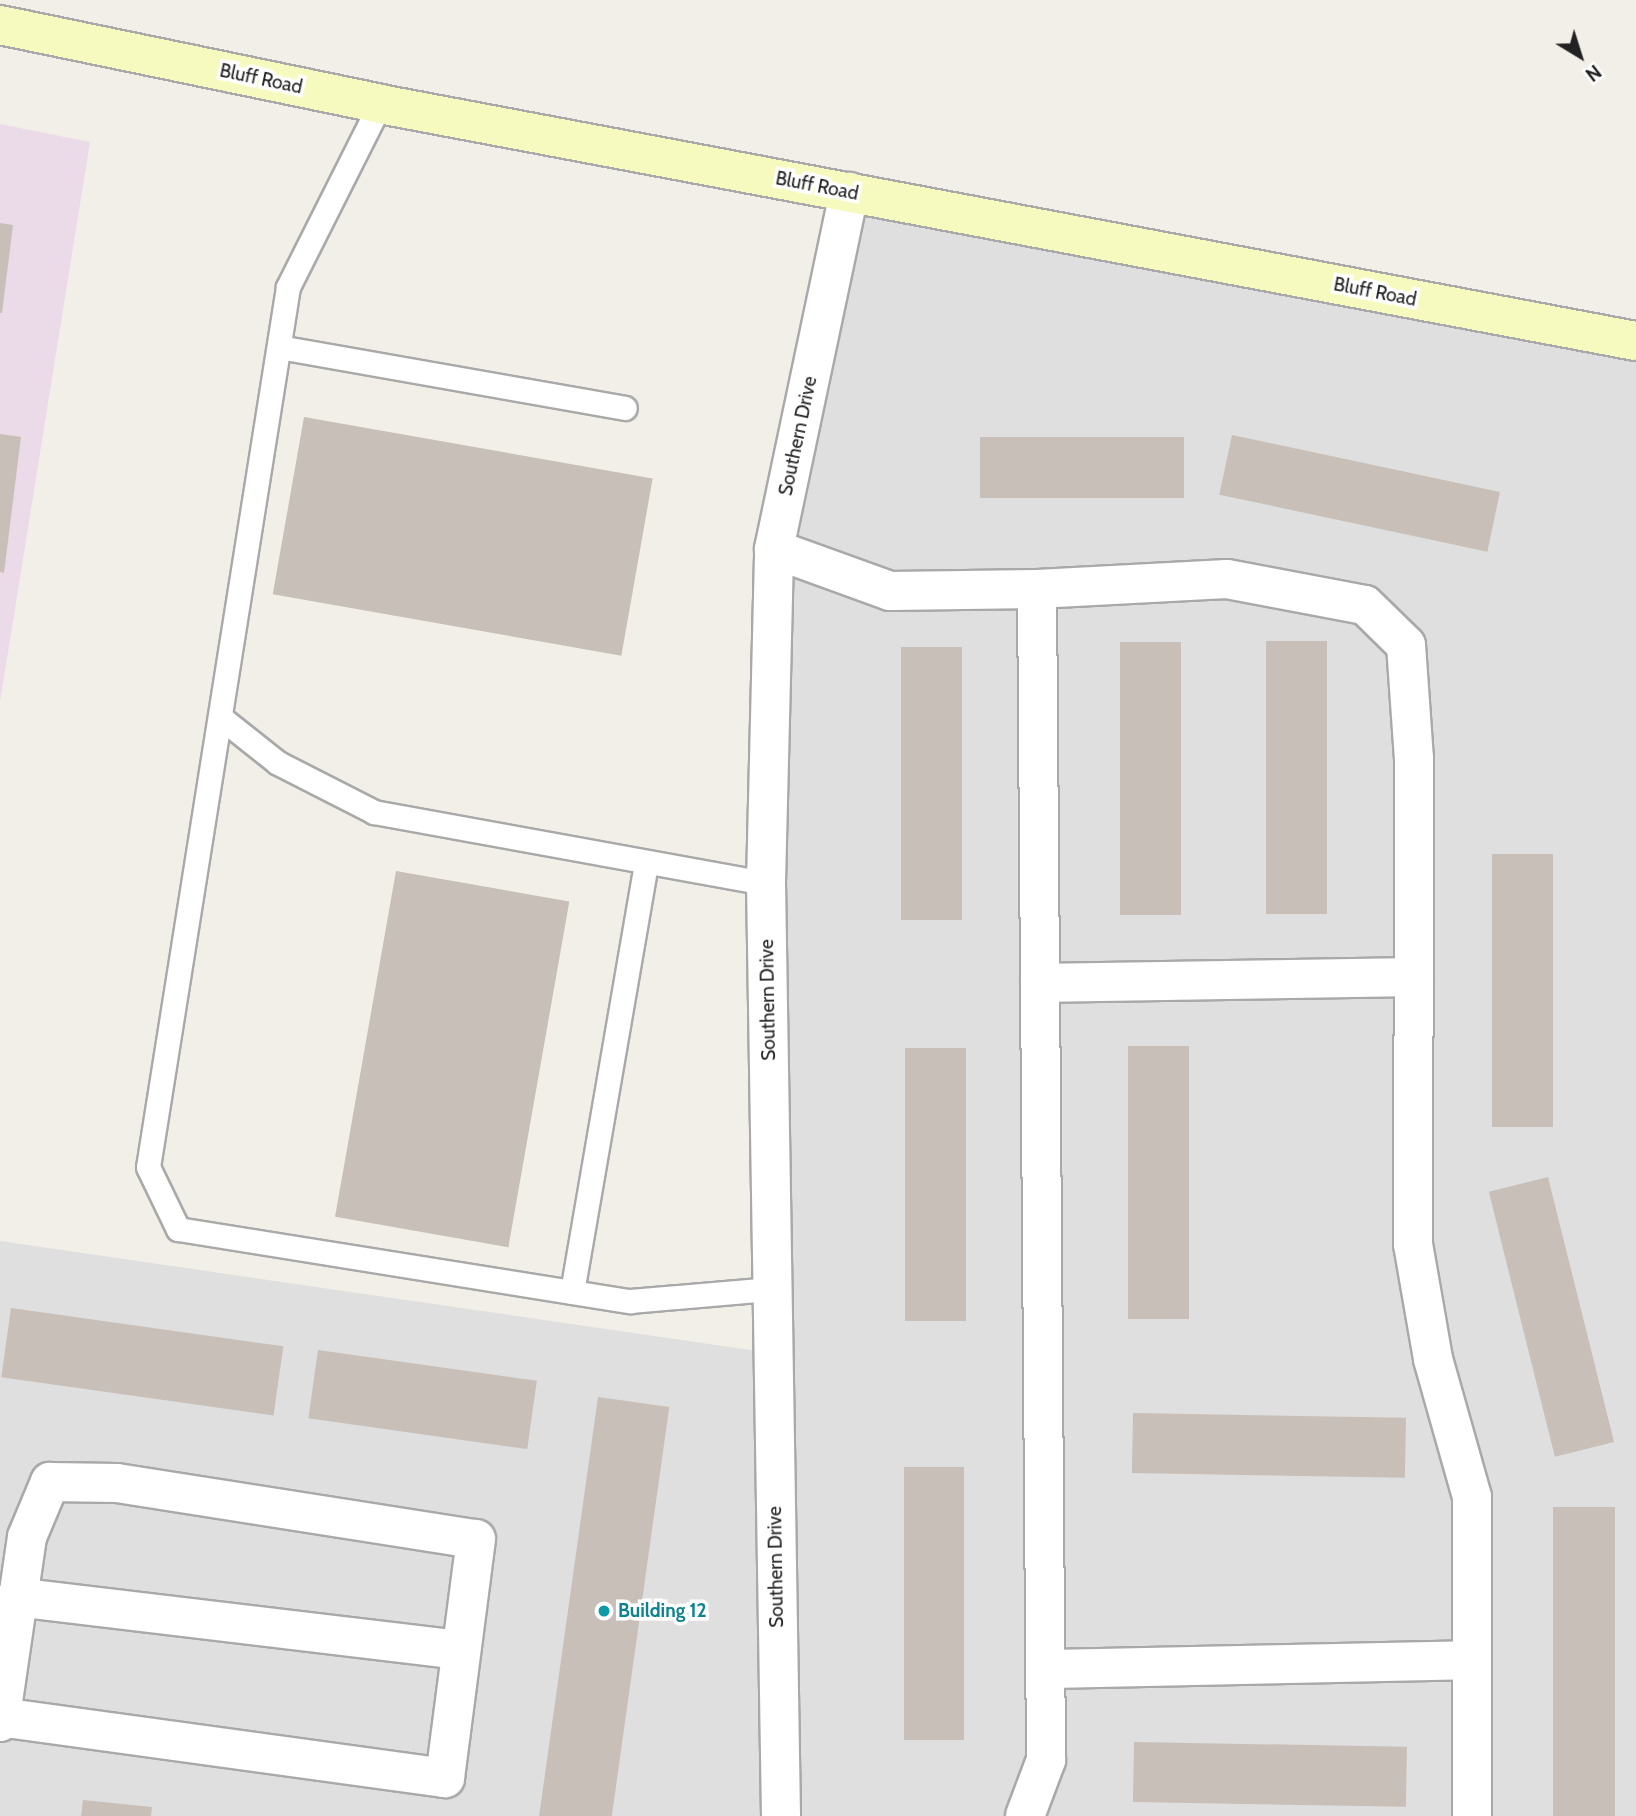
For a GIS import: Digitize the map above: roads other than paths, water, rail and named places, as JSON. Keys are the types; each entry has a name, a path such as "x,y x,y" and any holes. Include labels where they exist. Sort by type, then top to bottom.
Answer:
{"main road":[{"name":"Bluff Road","path":"0,25 380,104 1636,341"}],"street":[{"name":"Southern Drive","path":"781,1816 766,883 774,549 849,192"},
{"path":"774,549 890,591 1037,589 1227,579 1365,605 1406,645 1415,758 1413,1244 1433,1359 1472,1497 1472,1816"},
{"path":"1025,1816 1046,1760 1037,589"},
{"path":"1040,983 1413,977"},
{"path":"50,1482 117,1483 476,1539 445,1778 0,1719 16,1597 27,1537 50,1482"},
{"path":"16,1597 461,1650"},
{"path":"1046,1669 1472,1660"}],"lane":[{"path":"380,104 288,287 148,1167 178,1229 630,1301 771,1289"},
{"path":"279,347 625,408"},
{"path":"220,717 278,763 374,812 766,883"},
{"path":"572,1292 646,862"}],"place":[{"name":"Building 12","path":"604,1611"}]}
